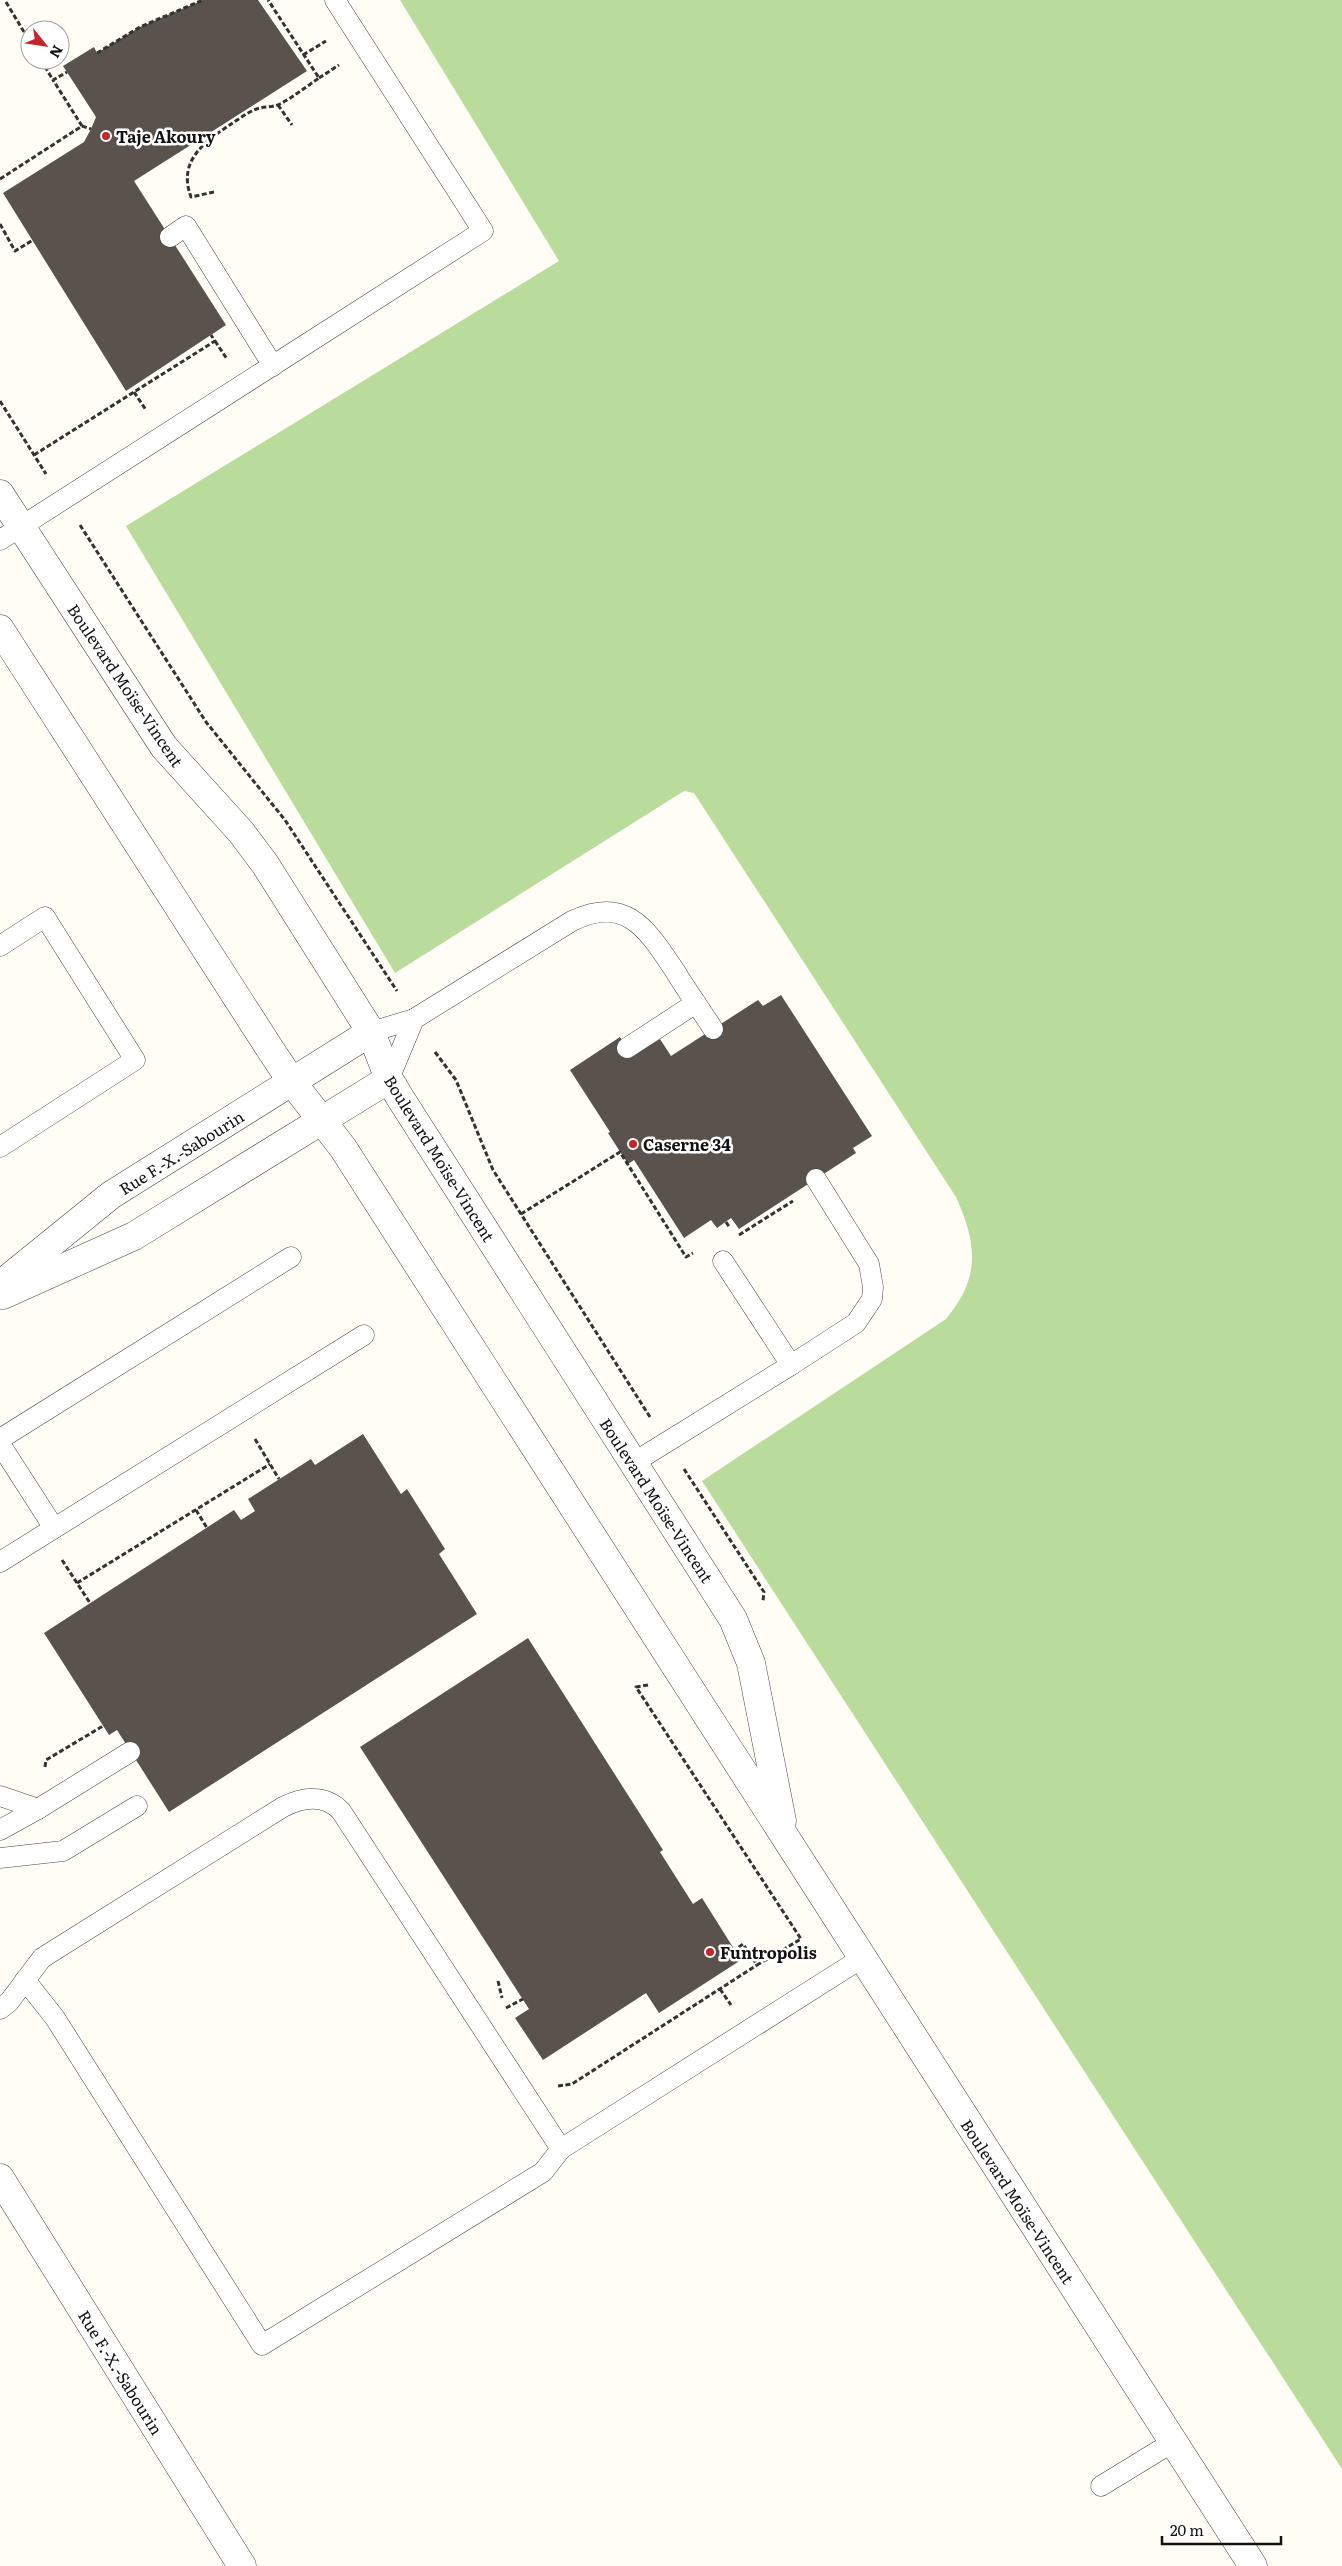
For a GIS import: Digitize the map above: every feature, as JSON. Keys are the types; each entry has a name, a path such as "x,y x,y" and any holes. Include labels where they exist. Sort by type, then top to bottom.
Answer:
{"street":[{"name":"Boulevard Moïse-Vincent","path":"0,494 11,534 164,747 241,832 265,864 371,1032 389,1079 742,1636 751,1663 785,1835"},
{"name":"Boulevard Moïse-Vincent","path":"0,629 292,1082 343,1148 1253,2566"},
{"name":"Rue F.-X.-Sabourin","path":"0,1285 111,1195 371,1032"},
{"path":"0,1297 134,1236 389,1079"},
{"name":"Rue F.-X.-Sabourin","path":"0,2178 242,2566"}],"lane":[{"path":"11,534 483,231 335,0"},
{"path":"170,237 186,226 273,366"},
{"path":"371,1032 414,1019 572,921 582,916 604,912 626,917 645,928 713,1029"},
{"path":"0,946 45,917 136,1060 0,1146"},
{"path":"627,1048 696,1003"},
{"path":"389,1079 414,1019"},
{"path":"633,1463 856,1323 872,1299 872,1276 869,1264 816,1179"},
{"path":"0,1439 291,1257"},
{"path":"723,1261 791,1365"},
{"path":"0,1562 364,1335"},
{"path":"0,1444 54,1528"},
{"path":"0,1830 38,1809 130,1752"},
{"path":"0,1796 38,1809"},
{"path":"0,2010 9,2002 42,1958 283,1807 296,1801 322,1799 336,1806 341,1811 561,2149"},
{"path":"0,1858 64,1851 137,1806"},
{"path":"25,1980 55,2018 262,2345 543,2172 561,2149 862,1958"},
{"path":"1102,2486 1173,2442"}],"path":[{"path":"97,53 140,27 203,0"},
{"path":"268,0 319,78"},
{"path":"6,2 20,25"},
{"path":"214,192 191,197 186,185 186,175 203,143 253,110 264,106 278,105 340,64"},
{"path":"47,70 82,126 91,129"},
{"path":"53,80 67,72"},
{"path":"278,105 292,125"},
{"path":"0,179 82,126"},
{"path":"0,224 15,250 33,240"},
{"path":"34,455 215,341 212,335"},
{"path":"0,401 49,479"},
{"path":"80,525 206,722 285,820 388,977"},
{"path":"438,1057 456,1080 489,1163 645,1409"},
{"path":"521,1214 620,1152 686,1257 694,1252"},
{"path":"726,1222 736,1237 772,1214"},
{"path":"724,1233 730,1228"},
{"path":"253,1436 279,1478"},
{"path":"76,1583 270,1464"},
{"path":"692,1481 764,1592"},
{"path":"196,1510 207,1528"},
{"path":"61,1559 90,1603"},
{"path":"551,2082 559,2086 572,2084 757,1965 801,1939 636,1687"},
{"path":"46,1760 103,1726"},
{"path":"735,1950 743,1944 757,1965"},
{"path":"498,1981 505,2011 523,1999"}],"green space":[{"path":"400,0 1342,0 1342,2469 702,1481 946,1319 965,1289 972,1260 968,1230 956,1197 694,793 684,791 395,973 126,526 559,261"}],"building":[{"path":"203,0 258,0 307,71 134,181 226,325 126,391 3,193 84,142 91,129 96,117 66,70 70,70 70,62 94,47 97,53 140,27"},
{"path":"781,995 872,1136 853,1148 856,1153 739,1229 731,1218 717,1228 711,1220 684,1238 634,1160 628,1164 570,1070 620,1037 632,1056 660,1039 671,1056 758,1000 763,1006"},
{"path":"363,1434 401,1494 407,1489 445,1549 439,1554 477,1614 169,1812 117,1730 109,1735 44,1633 234,1510 241,1520 255,1511 248,1499 311,1459 315,1465"},
{"path":"528,1638 663,1850 660,1852 693,1904 702,1898 741,1960 659,2013 646,1993 543,2060 515,2018 529,2009 360,1747"}],"place":[{"name":"Taje Akoury","path":"106,136"},
{"name":"Caserne 34","path":"633,1144"},
{"name":"Funtropolis","path":"710,1952"}]}
